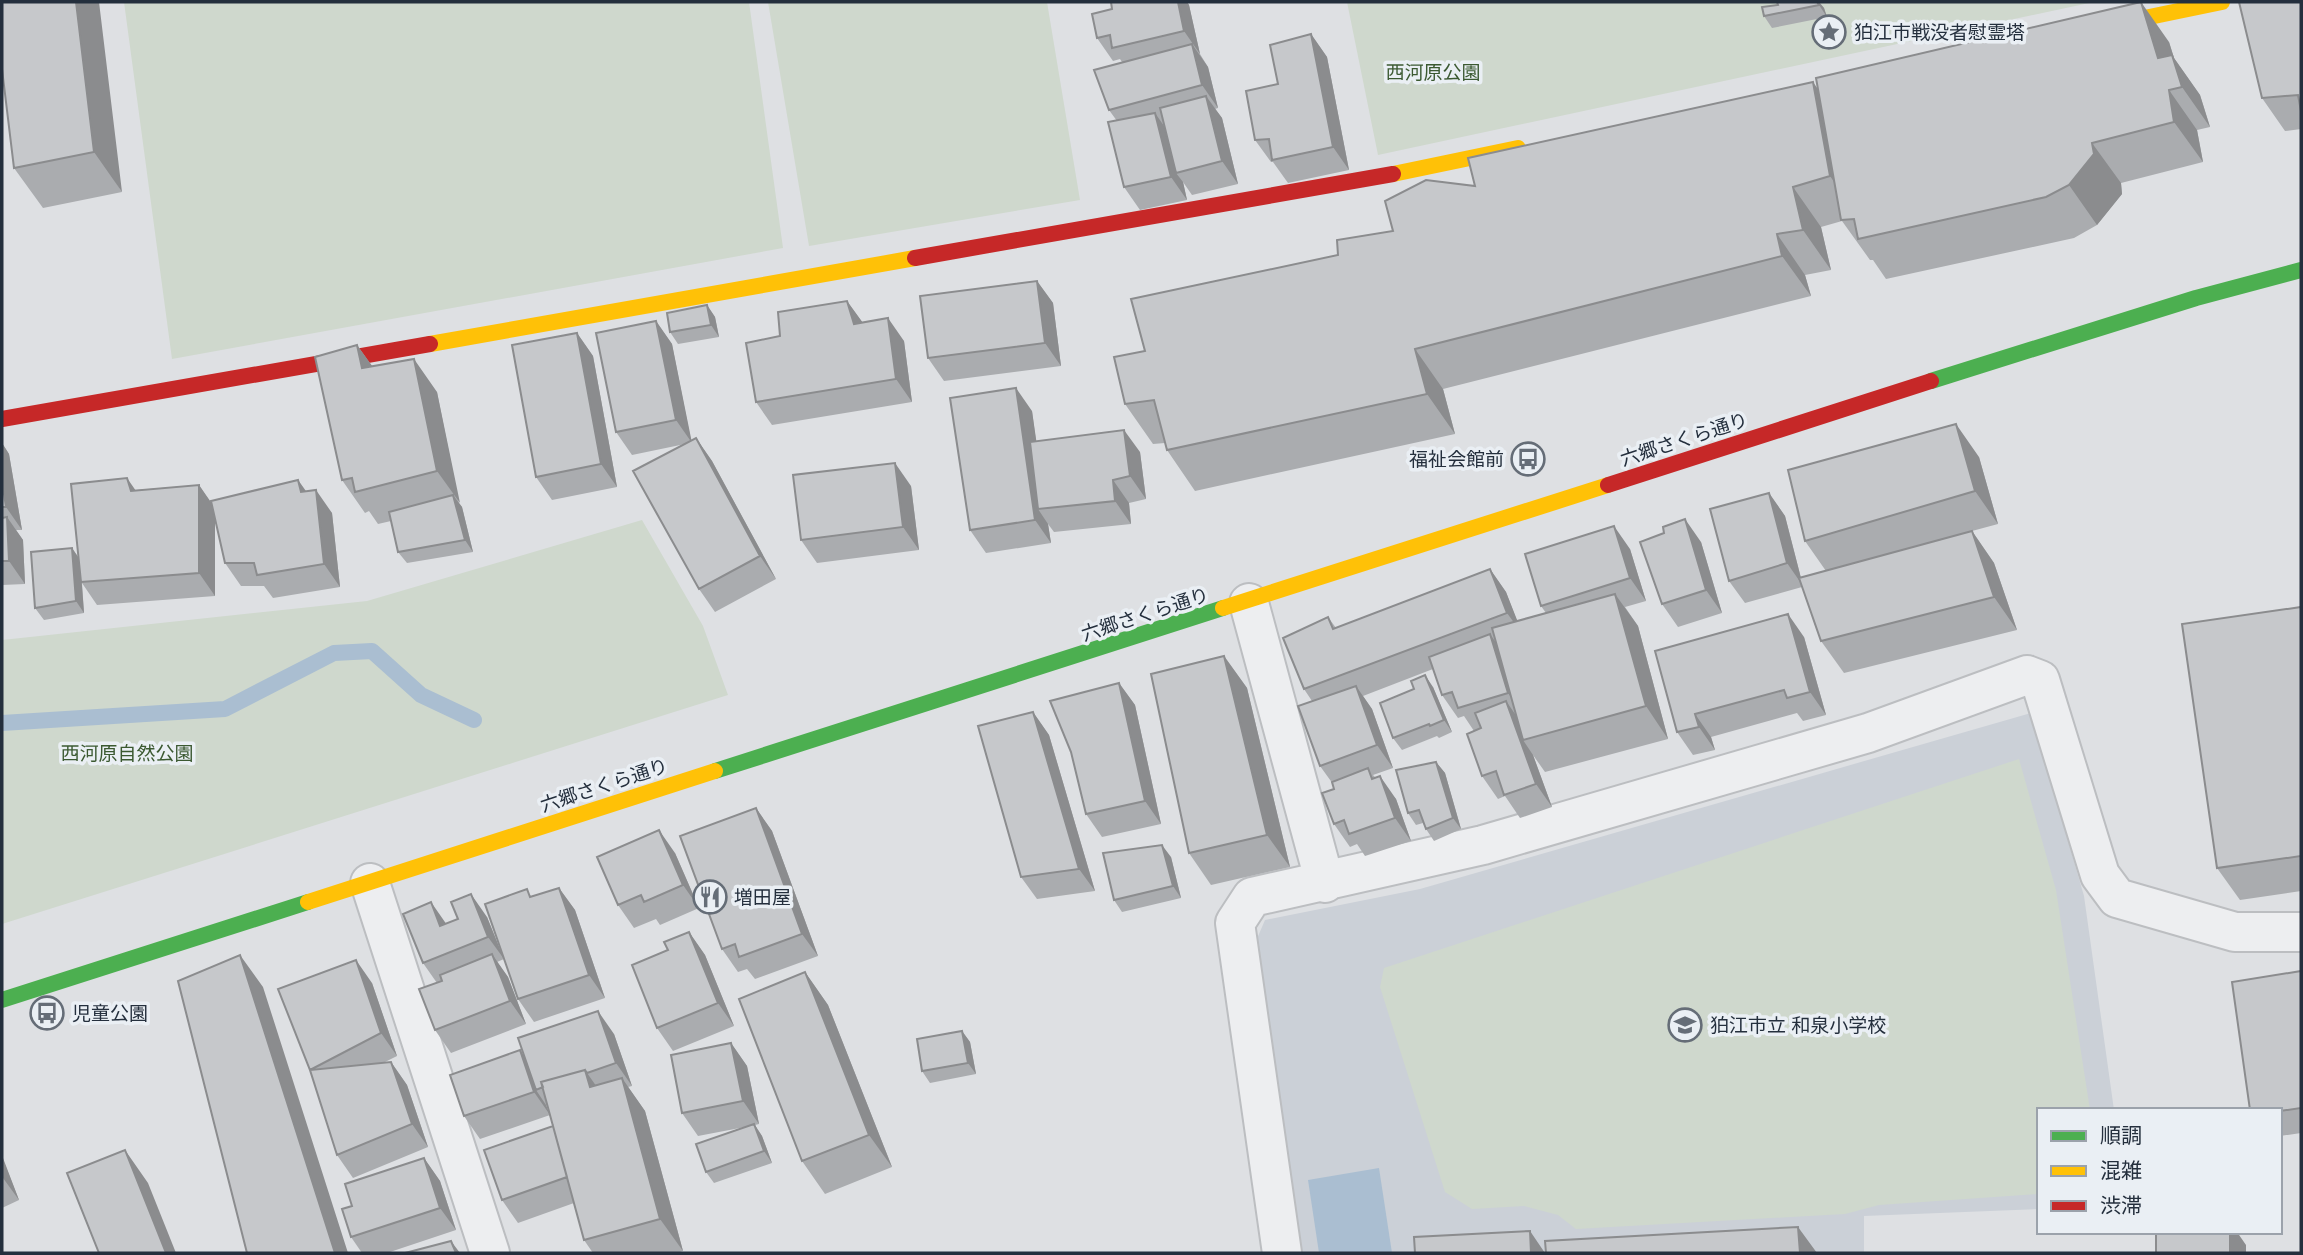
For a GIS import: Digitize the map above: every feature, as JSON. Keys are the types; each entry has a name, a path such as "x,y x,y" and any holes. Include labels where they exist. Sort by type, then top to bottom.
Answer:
{"main road":[{"path":"2087,29 2222,2"},
{"path":"2,419 1401,173 1537,145"},
{"name":"六郷さくら通り","path":"2,1000 1249,603 1978,366 2196,298 2301,271"}],"street":[{"path":"1249,603 1325,883"},
{"path":"1282,1253 1236,923 1252,897 1325,883 1483,845 1868,733 2027,675 2040,680 2100,875 2117,898 2235,932 2301,932"},
{"path":"370,883 491,1253"}],"shaded area":[{"name":"狛江市立 和泉小学校","path":"2031,713 2084,896 2114,1108 2037,1108 2037,1209 1864,1216 1864,1253 1301,1253 1256,941 1265,920 1420,889"}],"green space":[{"path":"124,2 749,2 783,248 172,359"},
{"path":"768,2 1047,2 1080,200 809,246"},
{"name":"西河原公園","path":"1347,2 2094,2 1378,155"},
{"name":"西河原自然公園","path":"642,520 703,626 728,695 2,924 2,640 367,601"},
{"name":"狛江市立 和泉小学校","path":"2019,759 2056,890 2090,1108 2037,1108 2037,1194 1879,1205 1845,1214 1576,1229 1558,1215 1524,1206 1472,1209 1445,1192 1380,987 1384,968"}],"water":[{"path":"1379,1168 1392,1253 1319,1253 1308,1180"}],"building":[{"path":"2,2 76,2 94,152 14,168 2,69"},
{"path":"1111,2 1178,2 1184,31 1112,48 1110,35 1097,38 1092,14 1112,9"},
{"path":"1777,2 1817,2 1819,5 1764,16 1762,7 1778,5"},
{"path":"2141,2 2158,58 2172,55 2182,87 2169,90 2174,122 2092,143 2094,154 2069,185 2046,197 1858,239 1854,219 1841,220 1816,78"},
{"path":"2239,2 2301,2 2301,111 2298,95 2262,98"},
{"path":"1311,34 1333,147 1272,160 1269,139 1255,140 1246,91 1278,84 1270,45"},
{"path":"1192,44 1202,85 1109,110 1094,70"},
{"path":"1813,82 1830,176 1793,187 1803,230 1777,234 1782,256 1415,349 1427,394 1167,450 1154,400 1125,404 1114,357 1145,351 1131,299 1338,255 1337,240 1393,231 1385,201 1426,180 1475,186 1468,158"},
{"path":"1206,96 1222,161 1176,173 1160,108"},
{"path":"1155,113 1171,177 1124,187 1108,122"},
{"path":"1037,281 1045,343 928,358 920,296"},
{"path":"847,301 854,324 888,318 896,379 756,402 746,343 780,336 778,312"},
{"path":"707,305 711,325 670,332 667,313"},
{"path":"656,321 676,420 616,432 596,333"},
{"path":"577,333 601,464 536,477 512,345"},
{"path":"357,345 362,368 414,359 437,471 355,492 352,478 342,480 315,357"},
{"path":"1016,388 1035,520 970,530 950,398"},
{"path":"1956,424 1975,491 1805,541 1788,470"},
{"path":"1124,430 1130,476 1113,480 1115,501 1038,509 1030,442"},
{"path":"696,438 760,556 699,589 633,471"},
{"path":"895,463 903,527 801,540 793,475"},
{"path":"127,478 131,491 199,485 199,573 81,582 71,484"},
{"path":"298,480 301,492 316,490 324,564 257,575 254,563 225,563 211,501"},
{"path":"2,481 6,507 2,507"},
{"path":"1769,493 1787,563 1729,581 1710,509"},
{"path":"453,495 465,540 398,552 389,512"},
{"path":"7,517 9,561 2,561 2,518"},
{"path":"1685,519 1706,590 1662,604 1640,542 1664,533 1663,527"},
{"path":"1614,526 1630,578 1541,606 1525,554"},
{"path":"1972,531 1994,597 1821,641 1799,578"},
{"path":"72,548 76,601 35,608 31,552"},
{"path":"1490,569 1507,613 1304,689 1283,638 1328,617 1333,629"},
{"path":"1615,594 1646,706 1523,740 1492,628"},
{"path":"2301,607 2301,856 2217,868 2182,624"},
{"path":"1788,614 1810,692 1787,698 1784,690 1695,714 1699,727 1677,732 1655,651"},
{"path":"1490,634 1508,693 1458,708 1452,692 1442,695 1429,657"},
{"path":"1224,656 1267,835 1189,853 1151,674"},
{"path":"1425,675 1444,720 1393,738 1380,703 1414,689 1411,681"},
{"path":"1119,683 1145,801 1086,814 1071,752 1050,701"},
{"path":"1356,686 1377,745 1320,766 1298,706"},
{"path":"1506,701 1536,784 1504,795 1496,771 1482,776 1467,734 1481,728 1475,713"},
{"path":"1033,712 1079,869 1021,877 978,726"},
{"path":"1436,762 1453,818 1426,829 1419,810 1408,813 1396,770"},
{"path":"1368,768 1372,779 1380,776 1395,818 1349,834 1344,820 1334,824 1322,793 1334,789 1332,782"},
{"path":"756,808 802,934 739,957 735,944 722,949 680,836"},
{"path":"659,830 683,885 644,902 641,895 618,905 597,857"},
{"path":"1162,845 1173,886 1114,900 1103,853"},
{"path":"559,888 589,975 518,999 485,904 527,889 530,897"},
{"path":"471,894 488,937 423,963 403,914 431,902 440,926 458,919 451,902"},
{"path":"689,932 718,1003 657,1028 632,965 668,950 664,942"},
{"path":"492,954 510,1001 435,1030 419,989 442,981 440,975"},
{"path":"240,955 335,1253 247,1253 178,981"},
{"path":"356,960 381,1033 310,1070 278,989"},
{"path":"2301,971 2301,1108 2282,1111 2282,1108 2250,1108 2232,982"},
{"path":"805,972 869,1135 802,1161 739,999"},
{"path":"598,1011 616,1063 587,1073 585,1070 541,1082 543,1087 536,1090 518,1038"},
{"path":"962,1031 968,1063 922,1071 917,1039"},
{"path":"731,1043 743,1101 682,1113 671,1055"},
{"path":"520,1050 534,1092 464,1116 450,1075"},
{"path":"391,1062 412,1124 337,1155 310,1070"},
{"path":"585,1070 590,1087 622,1078 660,1219 584,1240 541,1082"},
{"path":"754,1124 764,1151 706,1172 696,1144"},
{"path":"553,1126 567,1177 502,1200 484,1150"},
{"path":"125,1150 166,1253 99,1253 67,1173"},
{"path":"424,1158 440,1208 351,1237 342,1209 352,1206 345,1184"},
{"path":"1798,1227 1800,1253 1546,1253 1545,1241"},
{"path":"1530,1231 1531,1253 1415,1253 1414,1237"},
{"path":"2156,1234 2230,1234 2230,1253 2156,1253"},
{"path":"451,1241 456,1253 405,1253"}],"waterway":[{"path":"2,723 225,709 334,653 372,651 421,695 474,720"}],"traffic: fast":[{"path":"1931,381 2196,298 2301,270"},
{"path":"715,771 1223,608"},
{"path":"2,1000 308,902"}],"traffic: slow":[{"path":"2101,27 2222,2"},
{"path":"1393,174 1518,148"},
{"path":"430,344 915,258"},
{"path":"1223,608 1608,485"},
{"path":"308,902 715,771"}],"traffic: jam":[{"path":"915,258 1393,174"},
{"path":"2,419 430,344"},
{"path":"1608,485 1931,381"}],"place":[{"name":"狛江市戦没者慰霊塔","path":"1829,32"},
{"name":"福祉会館前","path":"1528,459"},
{"name":"増田屋","path":"710,897"},
{"name":"児童公園","path":"47,1013"},
{"name":"狛江市立 和泉小学校","path":"1685,1025"}]}
